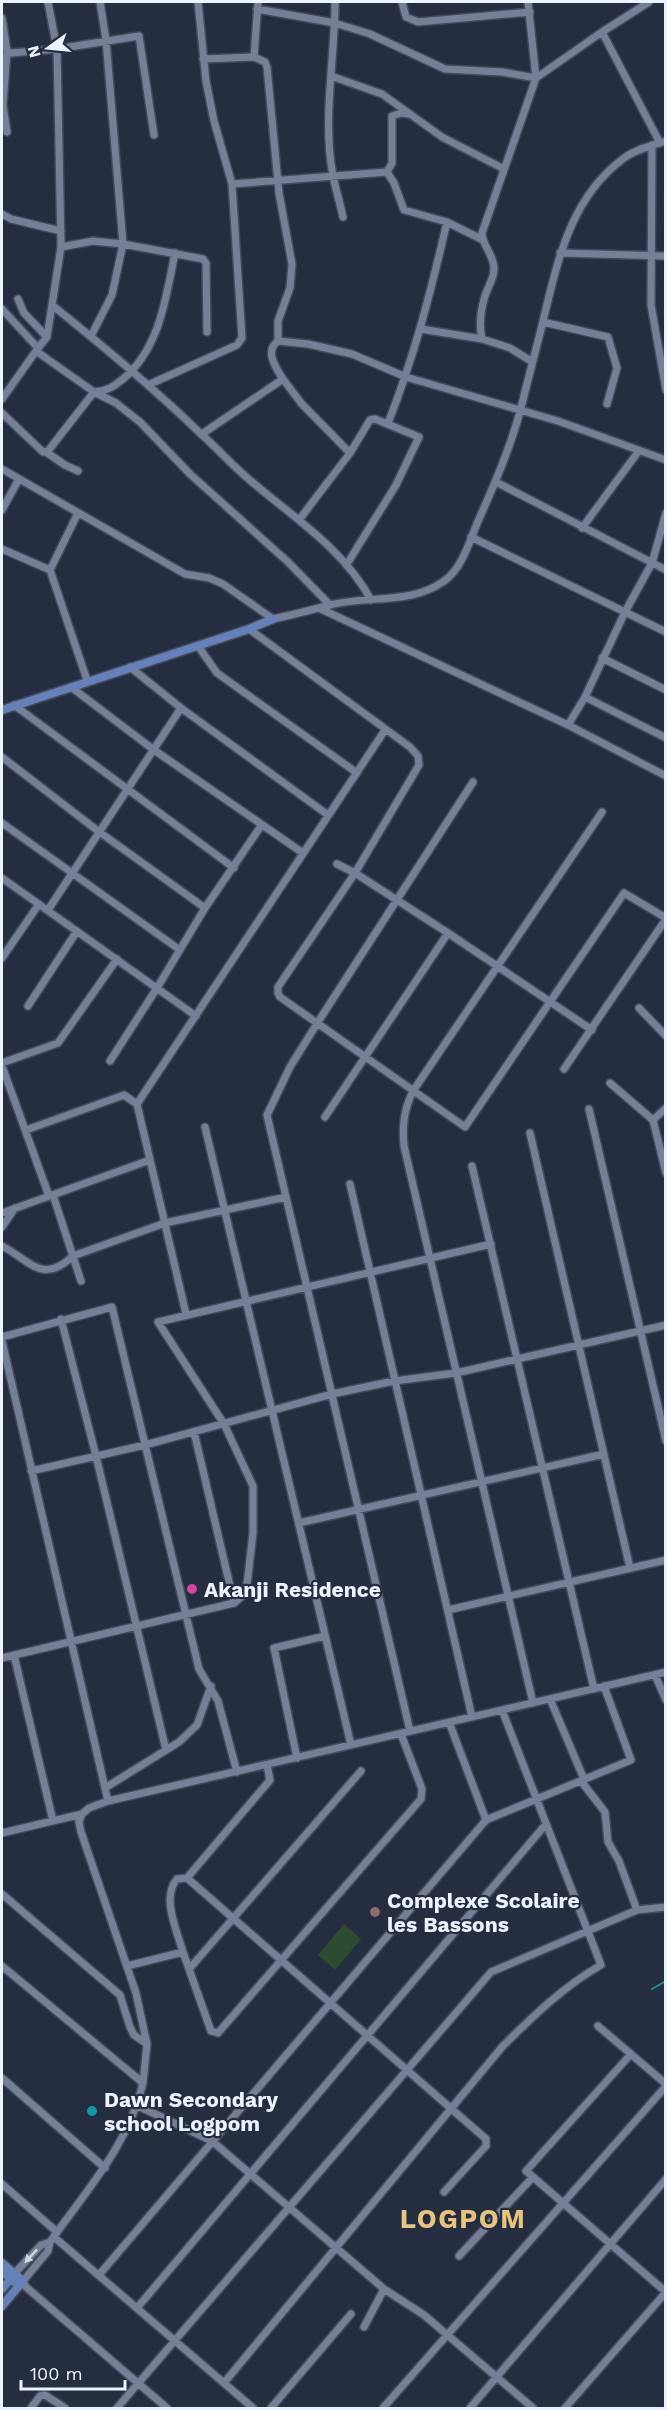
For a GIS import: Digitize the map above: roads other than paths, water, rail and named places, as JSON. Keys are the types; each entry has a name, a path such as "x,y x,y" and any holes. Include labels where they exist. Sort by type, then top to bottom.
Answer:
{"main road":[{"path":"2,710 87,680 249,629 273,619"},
{"path":"2,2263 12,2276"},
{"path":"2,2271 23,2285 2,2306"},
{"path":"2,2289 12,2276"}],"street":[{"path":"2,399 47,337 61,247 57,49 48,2"},
{"path":"91,336 112,295 123,244 106,40 100,2"},
{"path":"148,385 240,342 242,338 232,184 214,121 203,59 198,2"},
{"path":"335,2 329,110 333,175 343,216"},
{"path":"402,2 406,17 418,22 530,12"},
{"path":"482,339 484,298 494,270 493,257 483,240 482,233 536,78 528,2"},
{"path":"254,57 257,5 335,23 379,38 445,69 502,72 536,78 623,16 649,2"},
{"path":"2,18 7,51 3,105 7,132"},
{"path":"2,470 185,574 208,578 224,584 273,619 330,605 413,596 444,582 456,569 496,482 520,411 560,253 572,221 585,200 625,157 663,142 602,32"},
{"path":"7,51 11,53 57,49 137,35 140,38 154,135"},
{"path":"203,59 254,57 265,62 267,67 278,180 292,264 290,288 278,321 278,341"},
{"path":"330,76 382,94 442,137 504,169"},
{"path":"387,172 392,163 392,116 401,113 410,114"},
{"path":"652,145 652,317 666,390"},
{"path":"232,184 387,172"},
{"path":"387,172 394,183 404,210 447,222 483,240"},
{"path":"2,214 11,219 61,231"},
{"path":"388,423 421,329 447,222"},
{"path":"61,247 93,241 123,244 203,259 206,263 207,332"},
{"path":"46,452 94,392 110,389 132,371 155,336 161,319 175,253"},
{"path":"560,253 666,256"},
{"path":"18,299 24,313 47,337"},
{"path":"52,306 132,371 202,434 243,475 299,520 347,564 371,600"},
{"path":"2,309 37,349 94,392 116,403 140,422 190,474 288,562 330,605"},
{"path":"543,322 608,337 617,368 607,404"},
{"path":"421,329 482,339 510,348 531,361"},
{"path":"350,453 301,403 275,367 272,354 273,345 278,341 308,344 352,354 406,377 558,421 638,452 666,460"},
{"path":"202,434 283,379"},
{"path":"2,413 46,452 64,465 78,471"},
{"path":"299,520 350,453 370,420 375,419 388,423 418,435 420,439 396,485 347,564"},
{"path":"582,528 638,452"},
{"path":"2,510 18,478"},
{"path":"496,482 666,570"},
{"path":"78,513 50,570 87,680"},
{"path":"568,725 585,698 602,658 652,563 666,513"},
{"path":"471,537 666,632"},
{"path":"2,549 50,570"},
{"path":"321,609 568,725 666,776"},
{"path":"249,629 410,747 418,756 419,765 355,873 278,987 280,997 465,1127 624,893 666,918 564,1069"},
{"path":"198,646 218,673 357,773"},
{"path":"602,658 666,690"},
{"path":"130,667 328,815"},
{"path":"71,687 154,750 303,853"},
{"path":"585,698 666,738"},
{"path":"14,705 234,868"},
{"path":"48,910 98,831 182,708"},
{"path":"137,1104 385,730"},
{"path":"2,757 98,831 205,908"},
{"path":"410,1731 267,1115 290,1067 473,782"},
{"path":"533,1703 404,1146 402,1126 413,1091 602,812"},
{"path":"2,823 180,950"},
{"path":"110,1061 158,988 205,908 261,826"},
{"path":"337,864 355,873 448,933 592,1030"},
{"path":"2,878 196,1016"},
{"path":"2,958 39,904"},
{"path":"28,1006 77,931"},
{"path":"325,1117 448,933"},
{"path":"81,1281 2,1064 58,1043 117,960"},
{"path":"639,1008 666,1036"},
{"path":"610,1083 653,1120 666,1173"},
{"path":"26,1130 124,1095 137,1104 186,1314"},
{"path":"653,1120 666,1108"},
{"path":"589,1109 666,1441"},
{"path":"205,1127 351,1745"},
{"path":"530,1133 630,1568"},
{"path":"2,1213 150,1160"},
{"path":"472,1166 594,1689"},
{"path":"351,1184 472,1717"},
{"path":"2,1246 39,1270 53,1270 73,1256 165,1223 286,1197"},
{"path":"2,1227 15,1208"},
{"path":"2,1658 234,1603 246,1593 253,1533 253,1486 224,1424 158,1322 491,1244"},
{"path":"108,1802 2,1339 61,1319 112,1306 199,1669 218,1701 237,1772"},
{"path":"61,1319 166,1750"},
{"path":"31,1471 145,1445 332,1394 394,1381 456,1373 666,1325"},
{"path":"194,1432 234,1603"},
{"path":"299,1523 604,1454"},
{"path":"448,1610 666,1560"},
{"path":"297,1758 274,1648 325,1636"},
{"path":"14,1655 52,1821"},
{"path":"2,1833 82,1814 89,1808 108,1802 666,1672"},
{"path":"655,1675 666,1700"},
{"path":"105,1788 179,1742 197,1725 211,1686"},
{"path":"99,2275 486,1820 631,1760 604,1686"},
{"path":"550,1699 583,1780 605,1812 608,1842 619,1861 637,1910"},
{"path":"224,2383 482,2070 525,2024 581,1977 601,1965 502,1710"},
{"path":"449,1722 486,1820"},
{"path":"267,1765 270,1780 187,1878 177,1879 173,1884 171,1894 171,1906 183,1952 211,2031 215,2034 421,1799 422,1789 401,1734"},
{"path":"190,1968 361,1771"},
{"path":"82,1814 79,1822 81,1832 136,1993 147,2044 143,2083 138,2106 105,2168 54,2237 48,2251 23,2285 167,2409"},
{"path":"137,2308 546,1824"},
{"path":"187,1878 280,1962 486,2139 487,2143 444,2192"},
{"path":"2,1894 120,1995 134,2035 147,2044"},
{"path":"117,2409 491,1972 637,1910 666,1907"},
{"path":"127,1966 183,1952"},
{"path":"2,1966 143,2083"},
{"path":"383,2409 666,2085 598,2026"},
{"path":"565,2409 666,2292 526,2171 631,2054"},
{"path":"2,2078 105,2168"},
{"path":"138,2106 212,2141 384,2289 424,2315 533,2409"},
{"path":"459,2256 533,2177"},
{"path":"470,2409 666,2179"},
{"path":"2,2184 54,2237 254,2409"},
{"path":"12,2276 42,2245 54,2237"},
{"path":"364,2327 384,2289"},
{"path":"271,2409 351,2314"},
{"path":"31,2409 40,2396 45,2395 65,2409"}],"waterway":[{"path":"652,1989 666,1981"}],"place":[{"name":"Akanji Residence","path":"192,1589"},
{"name":"Complexe Scolaire les Bassons","path":"375,1912"},
{"name":"Dawn Secondary school Logpom","path":"92,2111"}],"district":[{"name":"LOGPOM","path":"463,2219"}]}
